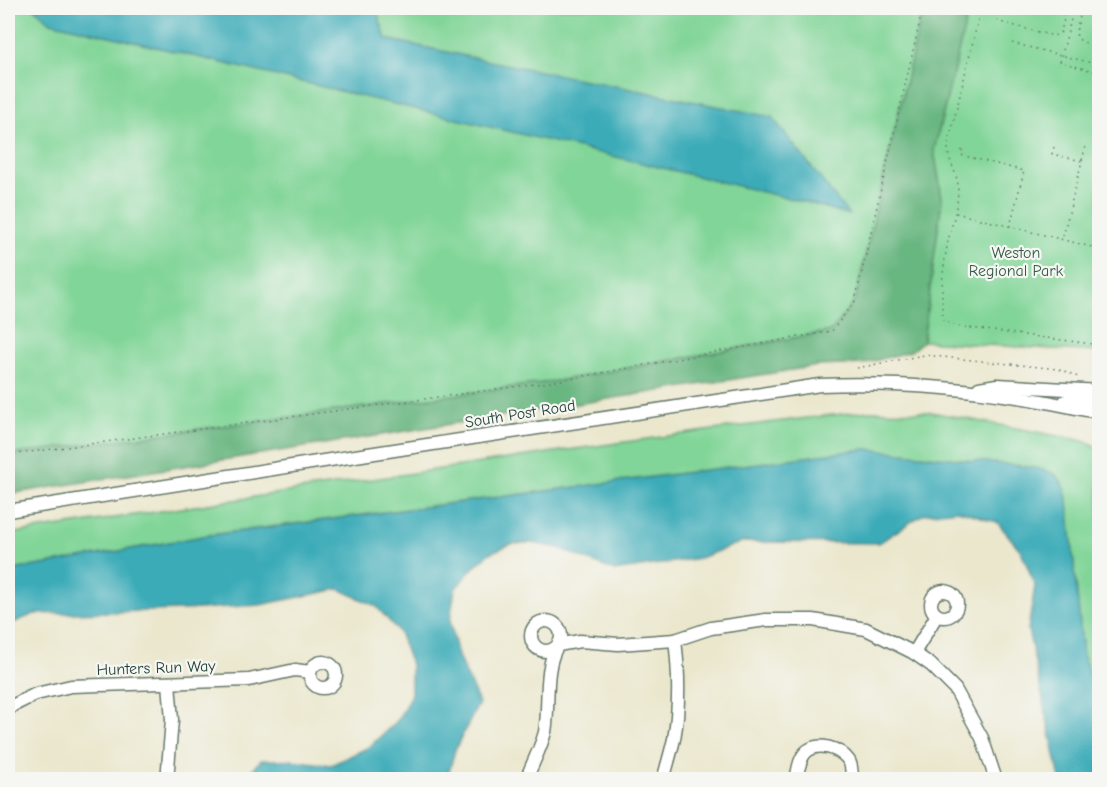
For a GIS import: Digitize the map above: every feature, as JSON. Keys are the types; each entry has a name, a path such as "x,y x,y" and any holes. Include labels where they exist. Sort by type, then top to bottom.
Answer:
{"street":[{"name":"South Post Road","path":"8,511 462,439 820,386 856,384 963,390 1040,400 1100,412"},
{"path":"963,390 997,385 1100,391"},
{"name":"South Post Road","path":"1040,400 1100,401"},
{"path":"914,653 937,615"},
{"path":"526,780 544,733 551,663 558,645 580,641 618,644 675,640 711,628 766,620 813,620 866,629 914,653 931,665 955,689 982,738 996,780"},
{"path":"663,780 674,740 678,702 678,663 675,640"},
{"name":"Hunters Run Way","path":"8,710 36,694 72,686 249,680 295,670 310,672"},
{"path":"167,780 172,720 169,683"},
{"path":"796,780 804,755 808,750 816,747 834,749 849,760 852,780"}],"path":[{"path":"8,455 557,381 832,331 855,301 923,8"},
{"path":"981,8 948,145 958,180 958,193 943,272 941,303 943,320 955,326 1100,345"},
{"path":"998,8 996,17 1000,22 1054,36 1060,32 1065,8"},
{"path":"1074,8 1060,62 1100,73"},
{"path":"1100,12 1083,11 1076,34 1082,42 1100,46"},
{"path":"1064,16 1071,18"},
{"path":"1012,43 1100,65"},
{"path":"1062,240 1086,146"},
{"path":"1054,147 1052,154 1082,161"},
{"path":"962,150 961,154 1024,171 1010,226"},
{"path":"955,213 1100,249"},
{"path":"857,368 924,355 1058,369 1081,379"}],"green space":[{"path":"8,8 34,8 51,22 848,214 484,60 386,39 376,8 923,8 855,301 832,331 557,381 8,455"},
{"path":"923,8 969,8 934,150 942,198 923,341 911,351 863,364 817,366 8,494 8,455 557,381 832,331 855,300"},
{"name":"Weston Regional Park","path":"969,8 1099,8 1099,352 923,341 942,198 934,150"},
{"path":"869,411 931,412 1079,440 1092,444 1099,451 1099,702 1083,656 1068,501 1063,485 1056,476 1030,467 866,449 208,535 8,571 8,534 554,452"}],"water":[{"path":"34,8 376,8 386,39 772,117 849,215 809,203 51,22"},
{"path":"866,449 1030,467 1052,473 1060,480 1068,501 1083,656 1099,702 1099,779 1060,779 1028,630 1035,585 1021,551 997,522 958,510 923,514 879,543 742,542 700,558 614,571 559,548 531,543 511,544 490,553 455,589 450,621 458,656 479,703 455,750 447,779 243,779 261,760 292,760 331,765 369,747 398,720 411,694 411,665 399,632 376,606 339,589 260,605 184,610 34,614 8,625 8,571 204,536"}]}
